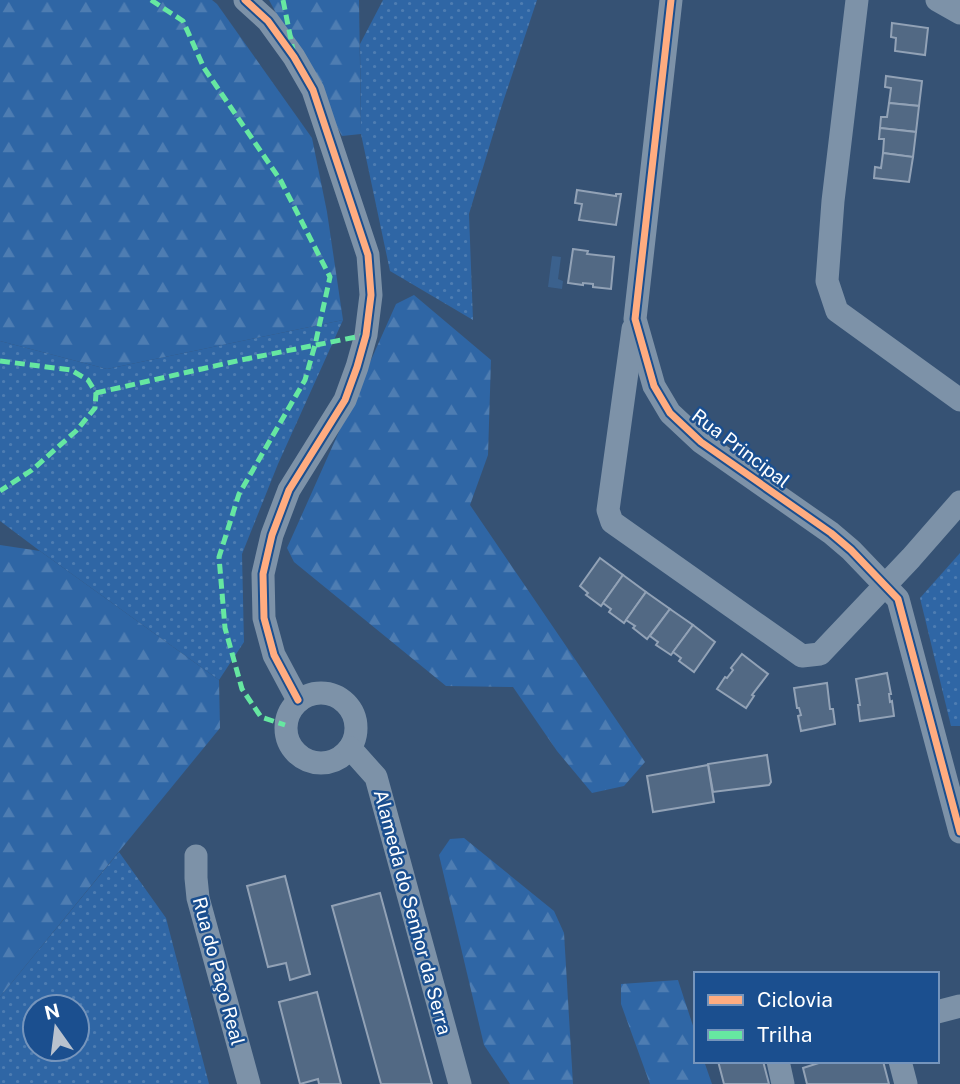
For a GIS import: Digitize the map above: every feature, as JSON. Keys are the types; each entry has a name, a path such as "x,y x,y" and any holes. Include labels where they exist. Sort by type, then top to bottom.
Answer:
{"street":[{"path":"245,0 268,21 294,57 313,90 368,255 371,295 366,335 358,367 345,400 289,490 272,535 263,574 264,618 274,655 298,700"},
{"name":"Rua Principal","path":"671,0 635,319 654,386 670,412 701,442 831,533 898,599 960,832"},
{"path":"857,0 833,201 827,281 837,311 960,400"},
{"path":"937,0 960,13"},
{"path":"635,319 608,510 612,522 802,656 820,654 960,502"},
{"path":"622,413 637,404 648,404 670,412"},
{"path":"326,692 340,697 350,708 356,720 356,735 341,758 330,763 316,764 304,760 294,752 287,739 285,725 289,711 298,700 311,693 326,692"},
{"name":"Alameda do Senhor da Serra","path":"350,748 376,777 460,1084"},
{"name":"Rua do Paço Real","path":"196,856 198,898 249,1084"},
{"path":"939,1011 960,1006"},
{"path":"778,1063 783,1084"},
{"path":"901,1063 906,1084"}],"green space":[{"path":"0,0 212,0 217,4 312,138 327,212 343,320 107,369 0,341"},
{"path":"269,0 359,0 361,134 342,136"},
{"path":"383,0 537,0 469,214 473,320 390,271 361,134 360,44"},
{"path":"414,295 491,360 488,455 470,505 645,762 624,786 592,793 557,751 513,687 446,686 294,562 287,548 396,304"},
{"path":"343,320 278,464 242,554 244,642 219,680 0,521 0,341 107,369"},
{"path":"0,545 40,551 219,680 220,728 0,997"},
{"path":"960,553 960,726 951,726 920,598"},
{"path":"464,838 554,911 564,933 573,1084 510,1084 484,1045 439,855 450,839"},
{"path":"119,852 166,918 209,1084 0,1084 0,997"},
{"path":"678,980 694,1029 694,1063 705,1063 712,1084 650,1084 621,1004 621,984"}],"shaded area":[{"path":"552,256 561,257 558,279 563,281 562,289 548,287"}],"building":[{"path":"892,23 928,28 925,55 895,51 896,38 891,37"},
{"path":"886,76 922,81 919,106 889,103 891,88 885,87"},
{"path":"889,103 919,106 916,132 880,128 881,117 887,117"},
{"path":"880,128 916,132 913,157 883,153 884,139 879,139"},
{"path":"883,153 913,157 909,182 874,178 875,167 881,168"},
{"path":"577,190 616,196 621,194 616,225 579,220 582,204 575,203"},
{"path":"573,249 588,251 587,254 614,257 611,289 593,287 593,284 568,283"},
{"path":"600,558 623,575 601,606 586,595 588,593 580,586"},
{"path":"623,575 646,592 624,623 609,612 611,609 603,603"},
{"path":"646,592 670,609 647,639 626,620"},
{"path":"670,609 693,625 671,655 656,645 658,642 650,636"},
{"path":"693,625 715,642 694,672 679,661 681,658 673,652"},
{"path":"742,654 768,674 746,708 717,689"},
{"path":"887,673 894,716 860,721 856,679"},
{"path":"827,683 835,724 801,731 798,716 801,715 797,708 794,688"},
{"path":"767,755 771,782 769,785 713,792 708,764"},
{"path":"708,765 714,802 653,812 647,776"},
{"path":"285,876 310,974 290,980 286,963 268,967 247,886"},
{"path":"380,893 432,1084 381,1084 332,906"},
{"path":"317,992 341,1084 319,1084 318,1079 300,1084 279,1002"},
{"path":"719,1063 764,1063 769,1084 724,1084"},
{"path":"819,1063 884,1063 889,1084 807,1084 803,1068"}],"marked path":[{"path":"151,0 183,21 204,68 281,181 330,277 305,380 239,494 219,557 225,628 242,689 261,717 285,725"},
{"path":"283,0 293,50"},
{"path":"96,393 366,335"},
{"path":"0,361 71,370 88,380 96,393 95,408 76,431 32,470 0,491"}],"cycle path":[{"path":"245,0 268,21 294,57 313,90 368,255 371,295 366,335 357,367 345,400 289,490 272,535 263,574 264,618 274,655 298,700"},
{"path":"671,0 635,319 654,386 670,413 701,442 831,533 898,599 960,832"}]}
